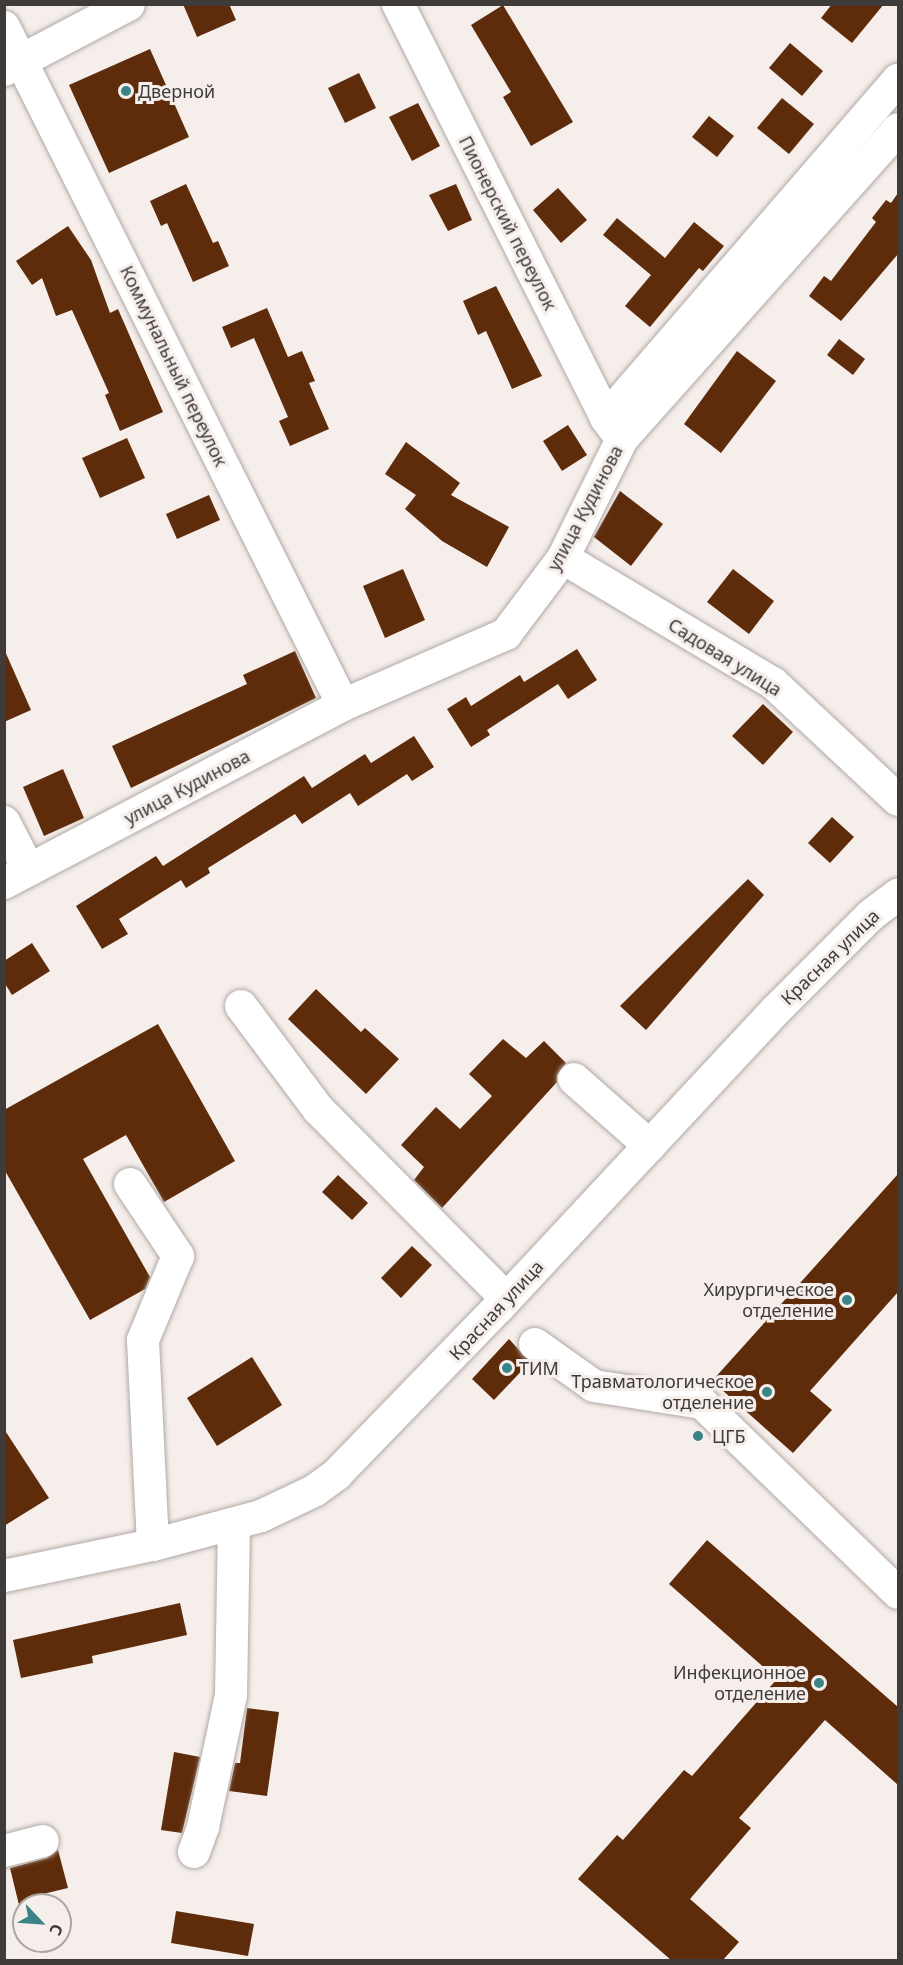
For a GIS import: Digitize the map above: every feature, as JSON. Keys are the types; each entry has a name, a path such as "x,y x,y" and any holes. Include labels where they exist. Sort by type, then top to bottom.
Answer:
{"main road":[{"path":"13,65 128,4"}],"street":[{"name":"Пионерский переулок","path":"398,4 614,429"},
{"name":"Коммунальный переулок","path":"4,27 13,65 343,705"},
{"name":"улица Кудинова","path":"17,876 343,705 506,634 563,558 614,429 898,80"},
{"name":"улица Кудинова","path":"614,429 898,129"},
{"name":"Садовая улица","path":"563,558 773,683 898,800"},
{"path":"4,822 17,876"},
{"name":"Красная улица","path":"4,1575 153,1545 234,1524 289,1504 337,1474 818,967 871,915 898,895"},
{"path":"241,1006 318,1109 506,1298"},
{"path":"573,1079 650,1146"},
{"path":"130,1184 178,1256 143,1340 153,1545"},
{"path":"535,1344 594,1386 702,1403 898,1593"},
{"path":"194,1852 203,1827 231,1695 234,1524"},
{"path":"4,1851 43,1841"}],"building":[{"path":"183,4 229,4 236,20 197,37"},
{"path":"832,4 884,4 852,43 821,18"},
{"path":"503,5 573,122 531,146 503,97 511,92 471,25"},
{"path":"790,43 823,71 802,96 769,68"},
{"path":"150,49 189,137 109,173 69,85"},
{"path":"359,73 376,108 345,123 328,88"},
{"path":"782,98 814,124 789,154 757,128"},
{"path":"418,103 440,146 412,161 389,117"},
{"path":"709,116 734,136 717,157 692,137"},
{"path":"186,184 213,243 218,241 229,266 193,282 167,223 161,226 150,201"},
{"path":"456,184 472,220 448,231 429,195"},
{"path":"558,188 587,220 561,243 533,210"},
{"path":"898,193 898,254 841,321 809,296 824,276 831,281 876,222 872,218 886,200 891,203"},
{"path":"617,218 665,258 694,222 724,246 703,271 699,268 650,327 625,306 651,275 603,235"},
{"path":"68,226 91,260 110,313 118,309 163,412 120,431 105,395 109,393 72,310 56,316 42,278 32,285 16,261"},
{"path":"496,286 542,376 512,389 486,331 478,335 463,301"},
{"path":"267,308 288,357 302,351 315,381 309,383 329,429 290,446 279,421 288,417 254,338 231,348 222,327"},
{"path":"839,339 865,359 853,375 827,355"},
{"path":"737,351 776,381 721,453 684,424"},
{"path":"568,425 587,455 562,471 543,441"},
{"path":"127,438 145,478 100,498 82,458"},
{"path":"406,442 460,483 451,495 509,527 487,567 442,541 405,509 416,495 385,474"},
{"path":"620,491 663,524 631,566 594,537"},
{"path":"209,495 220,520 177,539 166,514"},
{"path":"403,569 425,620 385,638 363,586"},
{"path":"733,569 774,601 749,634 707,602"},
{"path":"4,649 31,710 4,722"},
{"path":"577,649 597,680 568,699 558,684 487,730 490,735 471,747 447,709 466,697 471,706 520,675 524,682"},
{"path":"295,651 316,698 131,788 112,746 247,684 243,675"},
{"path":"763,704 793,732 763,765 732,736"},
{"path":"414,736 434,767 412,781 407,774 358,806 350,793 302,824 295,814 208,868 210,873 186,888 181,880 119,919 128,934 102,949 76,906 156,856 163,866 304,776 312,788 365,754 371,763"},
{"path":"63,769 84,818 44,836 23,787"},
{"path":"832,817 854,837 830,863 808,843"},
{"path":"748,879 764,895 646,1030 620,1006"},
{"path":"32,943 50,971 12,995 4,982 4,961"},
{"path":"316,989 361,1032 365,1028 399,1059 366,1094 288,1019"},
{"path":"158,1024 235,1161 164,1202 126,1135 83,1159 150,1277 145,1289 90,1320 4,1169 4,1110"},
{"path":"503,1039 526,1058 544,1041 566,1063 557,1075 557,1082 442,1208 414,1180 424,1167 401,1145 436,1107 460,1129 492,1096 469,1074"},
{"path":"898,1174 898,1292 810,1391 832,1410 793,1453 712,1381"},
{"path":"338,1175 368,1203 352,1220 322,1192"},
{"path":"412,1246 432,1265 401,1298 381,1278"},
{"path":"509,1339 530,1362 494,1400 472,1379"},
{"path":"252,1357 282,1405 217,1446 187,1398"},
{"path":"4,1429 49,1498 4,1526"},
{"path":"707,1540 898,1707 898,1785 825,1720 739,1818 751,1828 690,1899 739,1942 723,1960 671,1960 578,1879 617,1835 623,1840 684,1770 692,1776 777,1679 669,1584"},
{"path":"180,1603 187,1635 92,1656 93,1663 21,1678 13,1640"},
{"path":"247,1708 279,1712 267,1796 229,1791 235,1763 240,1763"},
{"path":"174,1752 200,1757 182,1833 161,1830"},
{"path":"58,1850 68,1888 47,1893 16,1893 10,1868 47,1858"},
{"path":"176,1911 254,1924 248,1956 171,1943"}],"place":[{"name":"Дверной","path":"126,91"},
{"name":"Хирургическое отделение","path":"847,1300"},
{"name":"ТИМ","path":"507,1368"},
{"name":"Травматологическое отделение","path":"767,1392"},
{"name":"ЦГБ","path":"698,1436"},
{"name":"Инфекционное отделение","path":"819,1683"}]}
